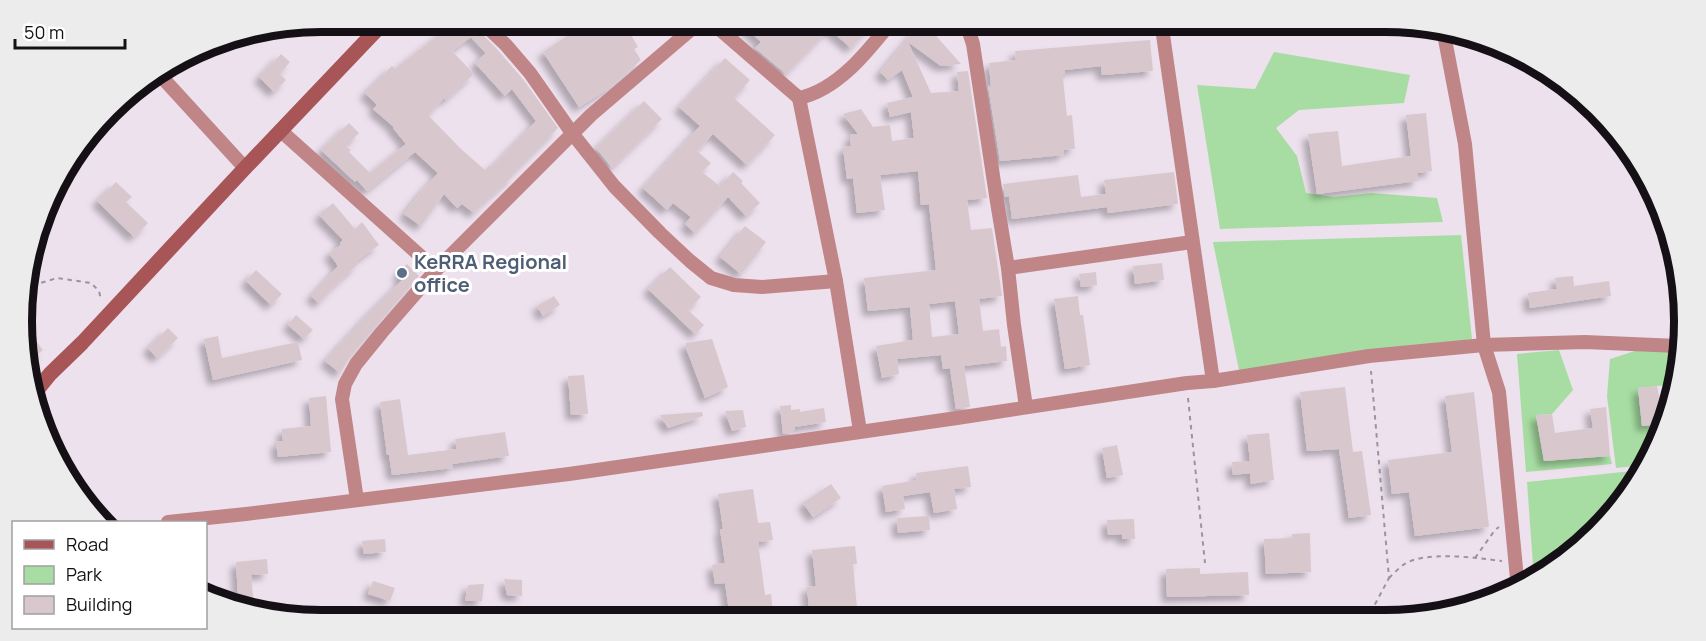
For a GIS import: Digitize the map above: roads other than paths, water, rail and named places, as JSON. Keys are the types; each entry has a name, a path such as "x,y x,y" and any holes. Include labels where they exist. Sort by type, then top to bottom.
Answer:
{"main road":[{"path":"39,387 375,32"}],"street":[{"path":"492,32 530,73 572,133 614,186 667,240 711,278 734,285 762,287 836,281"},
{"path":"357,500 342,399 345,384 356,364 436,270 572,133 607,100 688,32"},
{"path":"723,32 799,98 836,281 860,431"},
{"path":"799,98 811,96 830,85 867,52 883,32"},
{"path":"969,32 973,44 1008,268 1026,407"},
{"path":"1163,32 1213,381"},
{"path":"1445,38 1465,144 1484,345 1499,392 1517,578"},
{"path":"163,78 245,168"},
{"path":"281,131 436,270"},
{"path":"1008,268 1192,242"},
{"path":"177,521 592,471 1213,381 1369,356 1484,345 1585,342 1673,346"}],"place":[{"name":"KeRRA Regional office","path":"402,273"}]}
